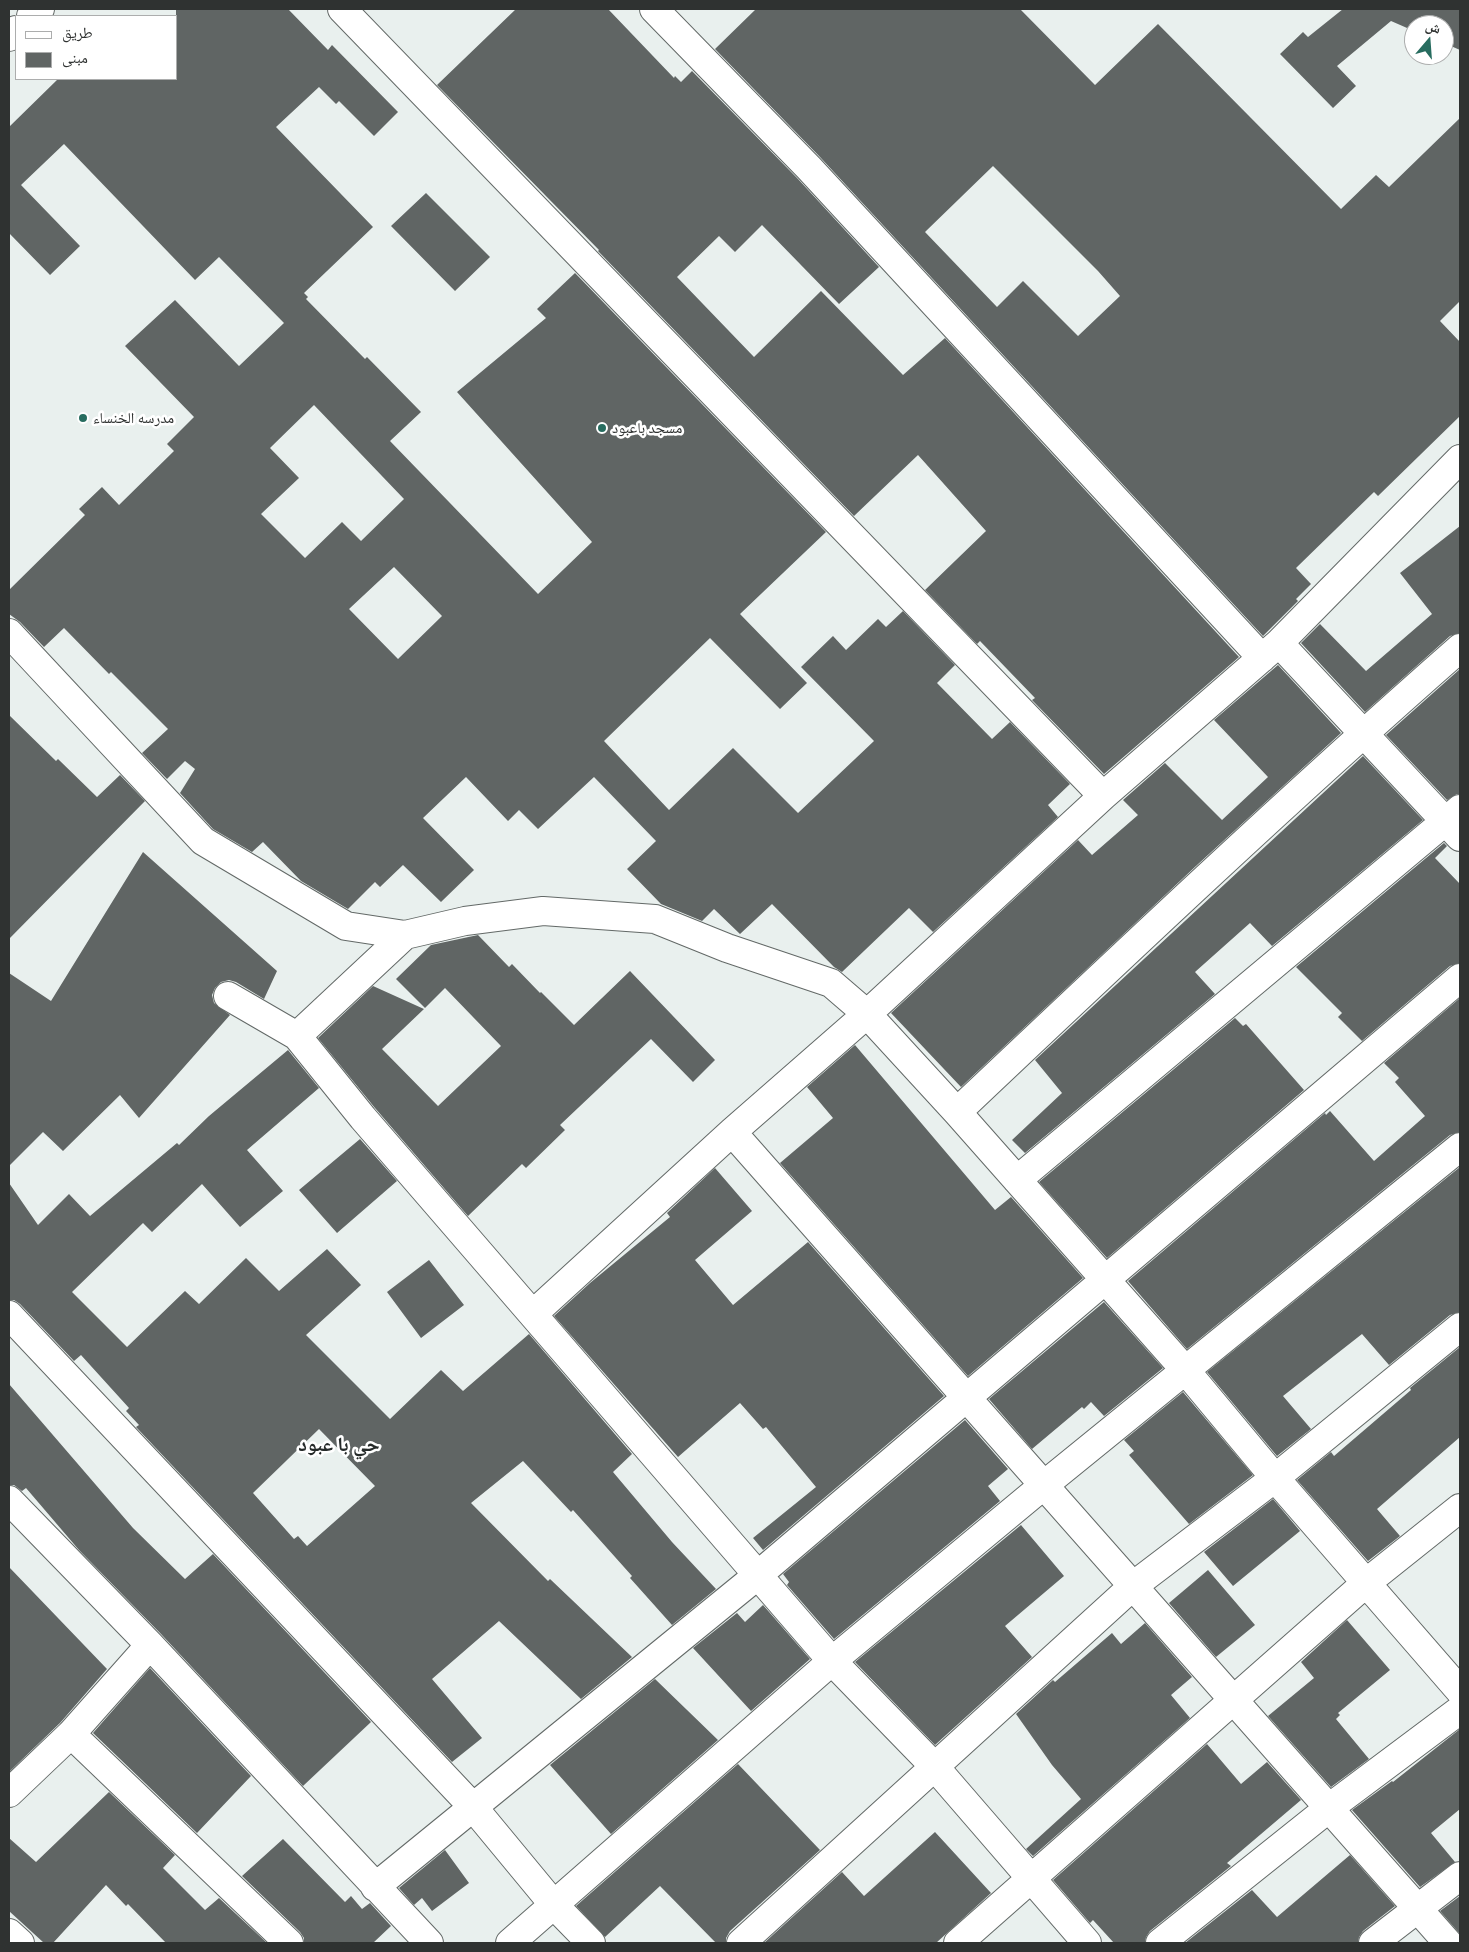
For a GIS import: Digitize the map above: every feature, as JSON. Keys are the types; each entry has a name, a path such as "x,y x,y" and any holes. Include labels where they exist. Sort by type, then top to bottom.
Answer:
{"street":[{"path":"342,9 1103,796"},
{"path":"654,9 809,168 1270,650 1363,733 1456,823 1017,1180"},
{"path":"533,1314 732,1132 867,1014 1103,796 1270,650 1460,459"},
{"path":"9,633 203,841 346,926 405,935 466,922 543,911 655,919 728,948 831,983 867,1014 1017,1180 1186,1371 1275,1478 1460,1692"},
{"path":"956,1112 1245,841 1363,733 1460,648"},
{"path":"297,1036 405,935"},
{"path":"375,1886 758,1575 1460,978"},
{"path":"228,996 297,1036 363,1118 832,1660 934,1766 1087,1943"},
{"path":"732,1132 1448,1943"},
{"path":"510,1943 832,1660 1460,1146"},
{"path":"9,1315 474,1807 554,1905 591,1943"},
{"path":"741,1943 1133,1586 1275,1478 1460,1327"},
{"path":"9,1500 150,1645 429,1943"},
{"path":"958,1943 1366,1583 1460,1508"},
{"path":"9,1793 71,1734 150,1645"},
{"path":"1160,1943 1329,1808 1460,1710"},
{"path":"71,1734 289,1943"},
{"path":"1373,1943 1460,1876"},
{"path":"9,1932 20,1943"}],"building":[{"path":"176,9 288,9 328,50 332,45 398,112 374,136 339,101 336,104 319,87 276,127 373,227 304,293 308,297 306,299 421,412 390,441 538,594 592,542 457,392 546,318 537,309 575,273 826,532 740,614 807,683 780,709 710,638 604,741 669,810 733,748 798,813 874,741 801,667 833,636 846,650 878,619 886,627 903,611 955,665 937,683 992,739 1010,722 1070,784 1048,805 1058,817 933,932 909,908 842,972 834,967 772,904 740,934 714,909 702,921 661,904 627,869 656,841 594,777 538,829 519,810 508,821 466,777 423,818 474,870 441,902 403,865 380,887 375,882 348,909 301,881 263,842 252,852 213,829 180,793 195,769 185,761 167,779 142,753 168,729 111,672 109,674 64,628 44,647 20,622 9,614 9,590 85,515 79,509 102,487 119,505 174,451 167,444 194,417 125,346 175,300 239,366 284,323 219,257 195,280 64,144 21,185 80,246 50,275 9,233 9,127 57,80 178,80 178,15 176,15","holes":["314,405 404,499 361,541 342,522 305,558 261,514 299,478 270,448","394,567 442,616 398,659 349,609"]},
{"path":"516,9 608,9 674,78 675,76 681,82 692,71 798,179 879,267 839,304 762,225 735,252 719,236 677,277 754,357 821,291 903,375 945,338 1239,657 1104,774 1032,700 1035,698 980,641 977,644 925,590 986,531 918,455 854,516 599,250 437,85"},
{"path":"756,9 1020,9 1095,85 1158,24 1341,209 1376,175 1389,187 1460,118 1460,301 1440,321 1460,342 1460,416 1378,496 1374,492 1296,568 1311,584 1296,599 1298,601 1263,636 820,157 715,49","holes":["993,166 1098,271 1120,296 1078,336 1023,281 997,307 925,232"]},
{"path":"1343,9 1460,9 1460,50 1454,47 1454,15 1404,15 1404,27 1391,21 1337,66 1356,86 1333,108 1280,54 1303,32 1308,37"},
{"path":"426,193 490,257 455,291 391,226"},
{"path":"1460,526 1460,633 1450,636 1365,712 1301,643 1320,624 1366,671 1432,614 1400,573"},
{"path":"1278,665 1341,733 1196,866 961,1087 891,1013 1078,840 1092,855 1138,815 1123,800 1165,763 1222,820 1268,777 1214,720"},
{"path":"1460,669 1460,794 1447,800 1386,735"},
{"path":"9,715 56,761 58,759 97,797 120,775 145,801 9,939"},
{"path":"1363,756 1423,820 1272,946 1250,923 1195,972 1215,994 1025,1153 1012,1140 1062,1093 1035,1060"},
{"path":"1444,843 1447,846 1435,858 1460,884 1460,963 1450,966 1362,1041 1338,1017 1342,1013 1296,967"},
{"path":"143,852 277,971 264,999 236,982 229,980 221,982 215,988 212,995 214,1003 230,1015 139,1118 120,1095 63,1151 43,1132 9,1166 9,973 51,1001"},
{"path":"478,935 509,967 512,964 574,1025 630,971 715,1060 693,1082 651,1039 560,1125 565,1130 526,1168 522,1164 468,1216 375,1108 318,1038 373,986 424,1009 382,1049 438,1106 501,1046 445,988 425,1008 396,979 431,945"},
{"path":"1460,998 1460,1132 1450,1135 1187,1349 1128,1281 1325,1113 1326,1115 1330,1111 1374,1161 1425,1116 1395,1082 1399,1078 1384,1063"},
{"path":"1235,1018 1243,1026 1246,1024 1304,1090 1107,1258 1039,1182"},
{"path":"855,1045 995,1210 1011,1197 1083,1278 968,1376 780,1163 833,1118 807,1087"},
{"path":"288,1050 319,1088 247,1150 283,1191 240,1227 202,1184 152,1232 143,1223 72,1292 127,1347 185,1291 199,1304 246,1258 279,1291 327,1249 361,1285 306,1335 390,1419 441,1370 463,1391 529,1334 632,1454 613,1472 672,1542 716,1589 672,1625 630,1578 632,1576 573,1510 571,1512 523,1461 471,1503 548,1581 550,1579 632,1657 581,1699 499,1621 432,1679 482,1738 452,1762 136,1427 139,1425 126,1411 129,1408 81,1355 74,1361 20,1304 14,1300 9,1300 9,1183 38,1225 69,1194 90,1216 177,1143 179,1145 209,1116","holes":["319,1429 375,1486 307,1546 298,1536 294,1539 253,1493"]},
{"path":"360,1139 397,1181 337,1233 299,1190"},
{"path":"1460,1167 1460,1312 1450,1315 1389,1365 1362,1334 1283,1396 1311,1429 1277,1456 1207,1372"},
{"path":"715,1168 752,1211 695,1260 733,1305 808,1242 944,1396 763,1550 753,1538 816,1487 766,1427 763,1429 740,1403 678,1457 554,1316 590,1283 670,1217 667,1213"},
{"path":"429,1260 464,1305 421,1338 387,1292"},
{"path":"1104,1302 1163,1368 1104,1416 1091,1402 1084,1409 1082,1407 1032,1449 989,1399"},
{"path":"1460,1347 1460,1437 1377,1509 1400,1536 1368,1561 1297,1480 1331,1452 1334,1456 1411,1390 1410,1388"},
{"path":"9,1384 133,1528 185,1579 213,1554 371,1722 303,1786 161,1634 79,1550 26,1488 22,1491 14,1485 9,1485"},
{"path":"1183,1392 1253,1475 1189,1524 1129,1455 1134,1451 1124,1440"},
{"path":"965,1420 1008,1469 988,1486 1000,1501 834,1639 787,1585 789,1582 783,1574"},
{"path":"1273,1499 1300,1531 1233,1586 1204,1552"},
{"path":"1021,1525 1064,1576 1005,1626 1032,1657 935,1745 855,1662"},
{"path":"9,1567 107,1669 60,1723 9,1772"},
{"path":"1208,1570 1255,1625 1216,1657 1169,1603"},
{"path":"763,1605 810,1659 751,1711 693,1648 737,1613 745,1622"},
{"path":"1347,1620 1390,1670 1338,1713 1340,1715 1336,1719 1369,1759 1331,1787 1268,1716 1314,1678 1301,1662"},
{"path":"1145,1623 1192,1677 1171,1695 1190,1718 1033,1856 1026,1849 1081,1799 1052,1765 1016,1714 1053,1680 1055,1682 1112,1633 1121,1644"},
{"path":"150,1668 251,1776 197,1833 93,1733"},
{"path":"655,1679 718,1740 611,1834 550,1765"},
{"path":"1460,1729 1460,1809 1431,1833 1455,1862 1420,1887 1352,1810 1393,1782"},
{"path":"1207,1744 1241,1784 1267,1762 1301,1800 1227,1863 1231,1866 1150,1931 1145,1943 1114,1943 1093,1920 1090,1923 1053,1880"},
{"path":"738,1764 820,1850 730,1931 726,1938 726,1943 716,1943 660,1886 605,1937 576,1906"},
{"path":"109,1792 175,1855 163,1868 205,1910 219,1898 267,1943 166,1943 128,1904 126,1906 106,1885 53,1943 44,1943 9,1911 9,1838 36,1862"},
{"path":"935,1832 991,1893 936,1943 764,1943 842,1872 864,1896"},
{"path":"283,1839 345,1902 351,1896 362,1909 370,1903 391,1926 373,1943 304,1943 304,1938 300,1932 242,1876"},
{"path":"445,1850 469,1883 432,1911 422,1898 414,1905 399,1888"},
{"path":"1350,1855 1395,1906 1363,1931 1358,1943 1185,1943 1252,1890 1277,1917"},
{"path":"1460,1896 1460,1934 1440,1911"}],"place":[{"name":"مدرسه الخنساء","path":"83,418"},
{"name":"مسجد باعبود","path":"602,428"}],"district":[{"name":"حي با عبود","path":"339,1444"}]}
